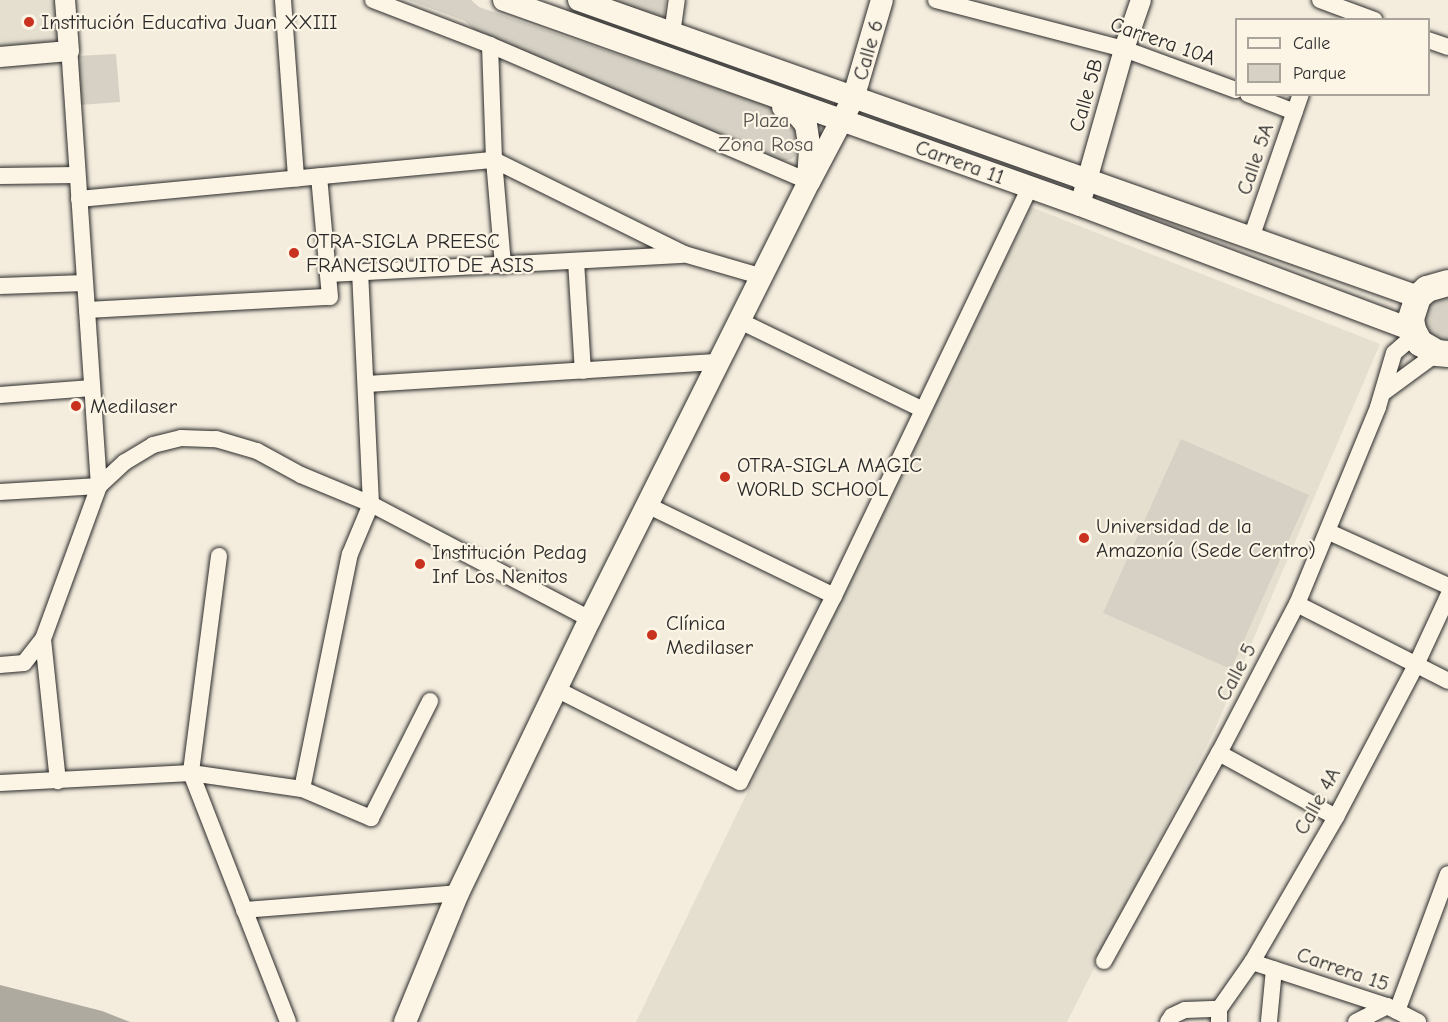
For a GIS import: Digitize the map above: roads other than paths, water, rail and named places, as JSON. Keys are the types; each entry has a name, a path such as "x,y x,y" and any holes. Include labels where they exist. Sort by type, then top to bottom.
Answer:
{"main road":[{"name":"Carrera 11","path":"504,0 1080,204 1414,332"},
{"name":"Carrera 11","path":"579,0 853,99 1251,238 1438,285"},
{"name":"Calle 6","path":"405,1022 458,893 556,689 809,182 853,99 882,0"},
{"path":"782,99 783,109 798,115 806,125 810,150 809,182"},
{"path":"1438,285 1411,319 1420,343 1442,353"}],"street":[{"path":"0,665 24,663 43,639 99,486 65,0"},
{"path":"283,0 296,178"},
{"path":"373,0 490,45 809,182"},
{"path":"672,34 677,0"},
{"name":"Carrera 10A","path":"936,0 1124,50 1235,90"},
{"name":"Calle 5B","path":"1080,204 1124,50 1141,0"},
{"path":"1329,6 1368,18"},
{"path":"1430,41 1448,47"},
{"path":"490,45 494,160 503,266"},
{"path":"0,57 69,51"},
{"path":"1253,96 1295,112"},
{"name":"Calle 5A","path":"1251,238 1300,96"},
{"path":"79,199 494,160 684,254 763,277"},
{"path":"0,177 77,175"},
{"path":"87,310 330,297 319,176"},
{"path":"556,689 740,782 834,596 1030,187"},
{"path":"328,274 503,266 684,254"},
{"path":"576,261 583,371"},
{"path":"302,789 350,554 371,504 360,274"},
{"path":"0,286 85,283"},
{"path":"740,321 923,410"},
{"name":"Calle 5","path":"1104,961 1219,753 1297,604 1329,532 1384,392 1394,353 1414,332"},
{"path":"1384,392 1442,353"},
{"path":"367,384 720,363"},
{"path":"0,394 92,388"},
{"path":"0,492 99,486 125,462 153,446 181,438 216,439 257,451 301,475 371,504 590,619"},
{"path":"647,505 834,596"},
{"path":"1329,532 1448,586"},
{"path":"219,556 191,772 288,1022"},
{"name":"Calle 4A","path":"1219,1015 1336,817 1416,665 1448,596"},
{"path":"1297,604 1448,681"},
{"path":"43,639 58,781"},
{"path":"0,783 191,772 302,789 371,818 430,701"},
{"path":"1219,753 1336,817"},
{"path":"1356,1022 1392,1009 1448,874"},
{"path":"244,910 458,893"},
{"name":"Carrera 15","path":"1252,962 1392,1009 1418,1022"},
{"path":"1269,1021 1274,969"},
{"path":"1168,1022 1172,1016 1185,1010 1219,1015"}],"place":[{"name":"Institución Educativa Juan XXIII","path":"29,22"},
{"name":"OTRA-SIGLA PREESC FRANCISQUITO DE ASIS","path":"294,253"},
{"name":"Medilaser","path":"76,406"},
{"name":"OTRA-SIGLA MAGIC WORLD SCHOOL","path":"725,477"},
{"name":"Universidad de la Amazonía (Sede Centro)","path":"1084,538"},
{"name":"Institución Pedag Inf Los Nenitos","path":"420,564"},
{"name":"Clínica Medilaser","path":"652,635"}],"park label":[{"name":"Plaza Zona Rosa","path":"766,132"}]}
